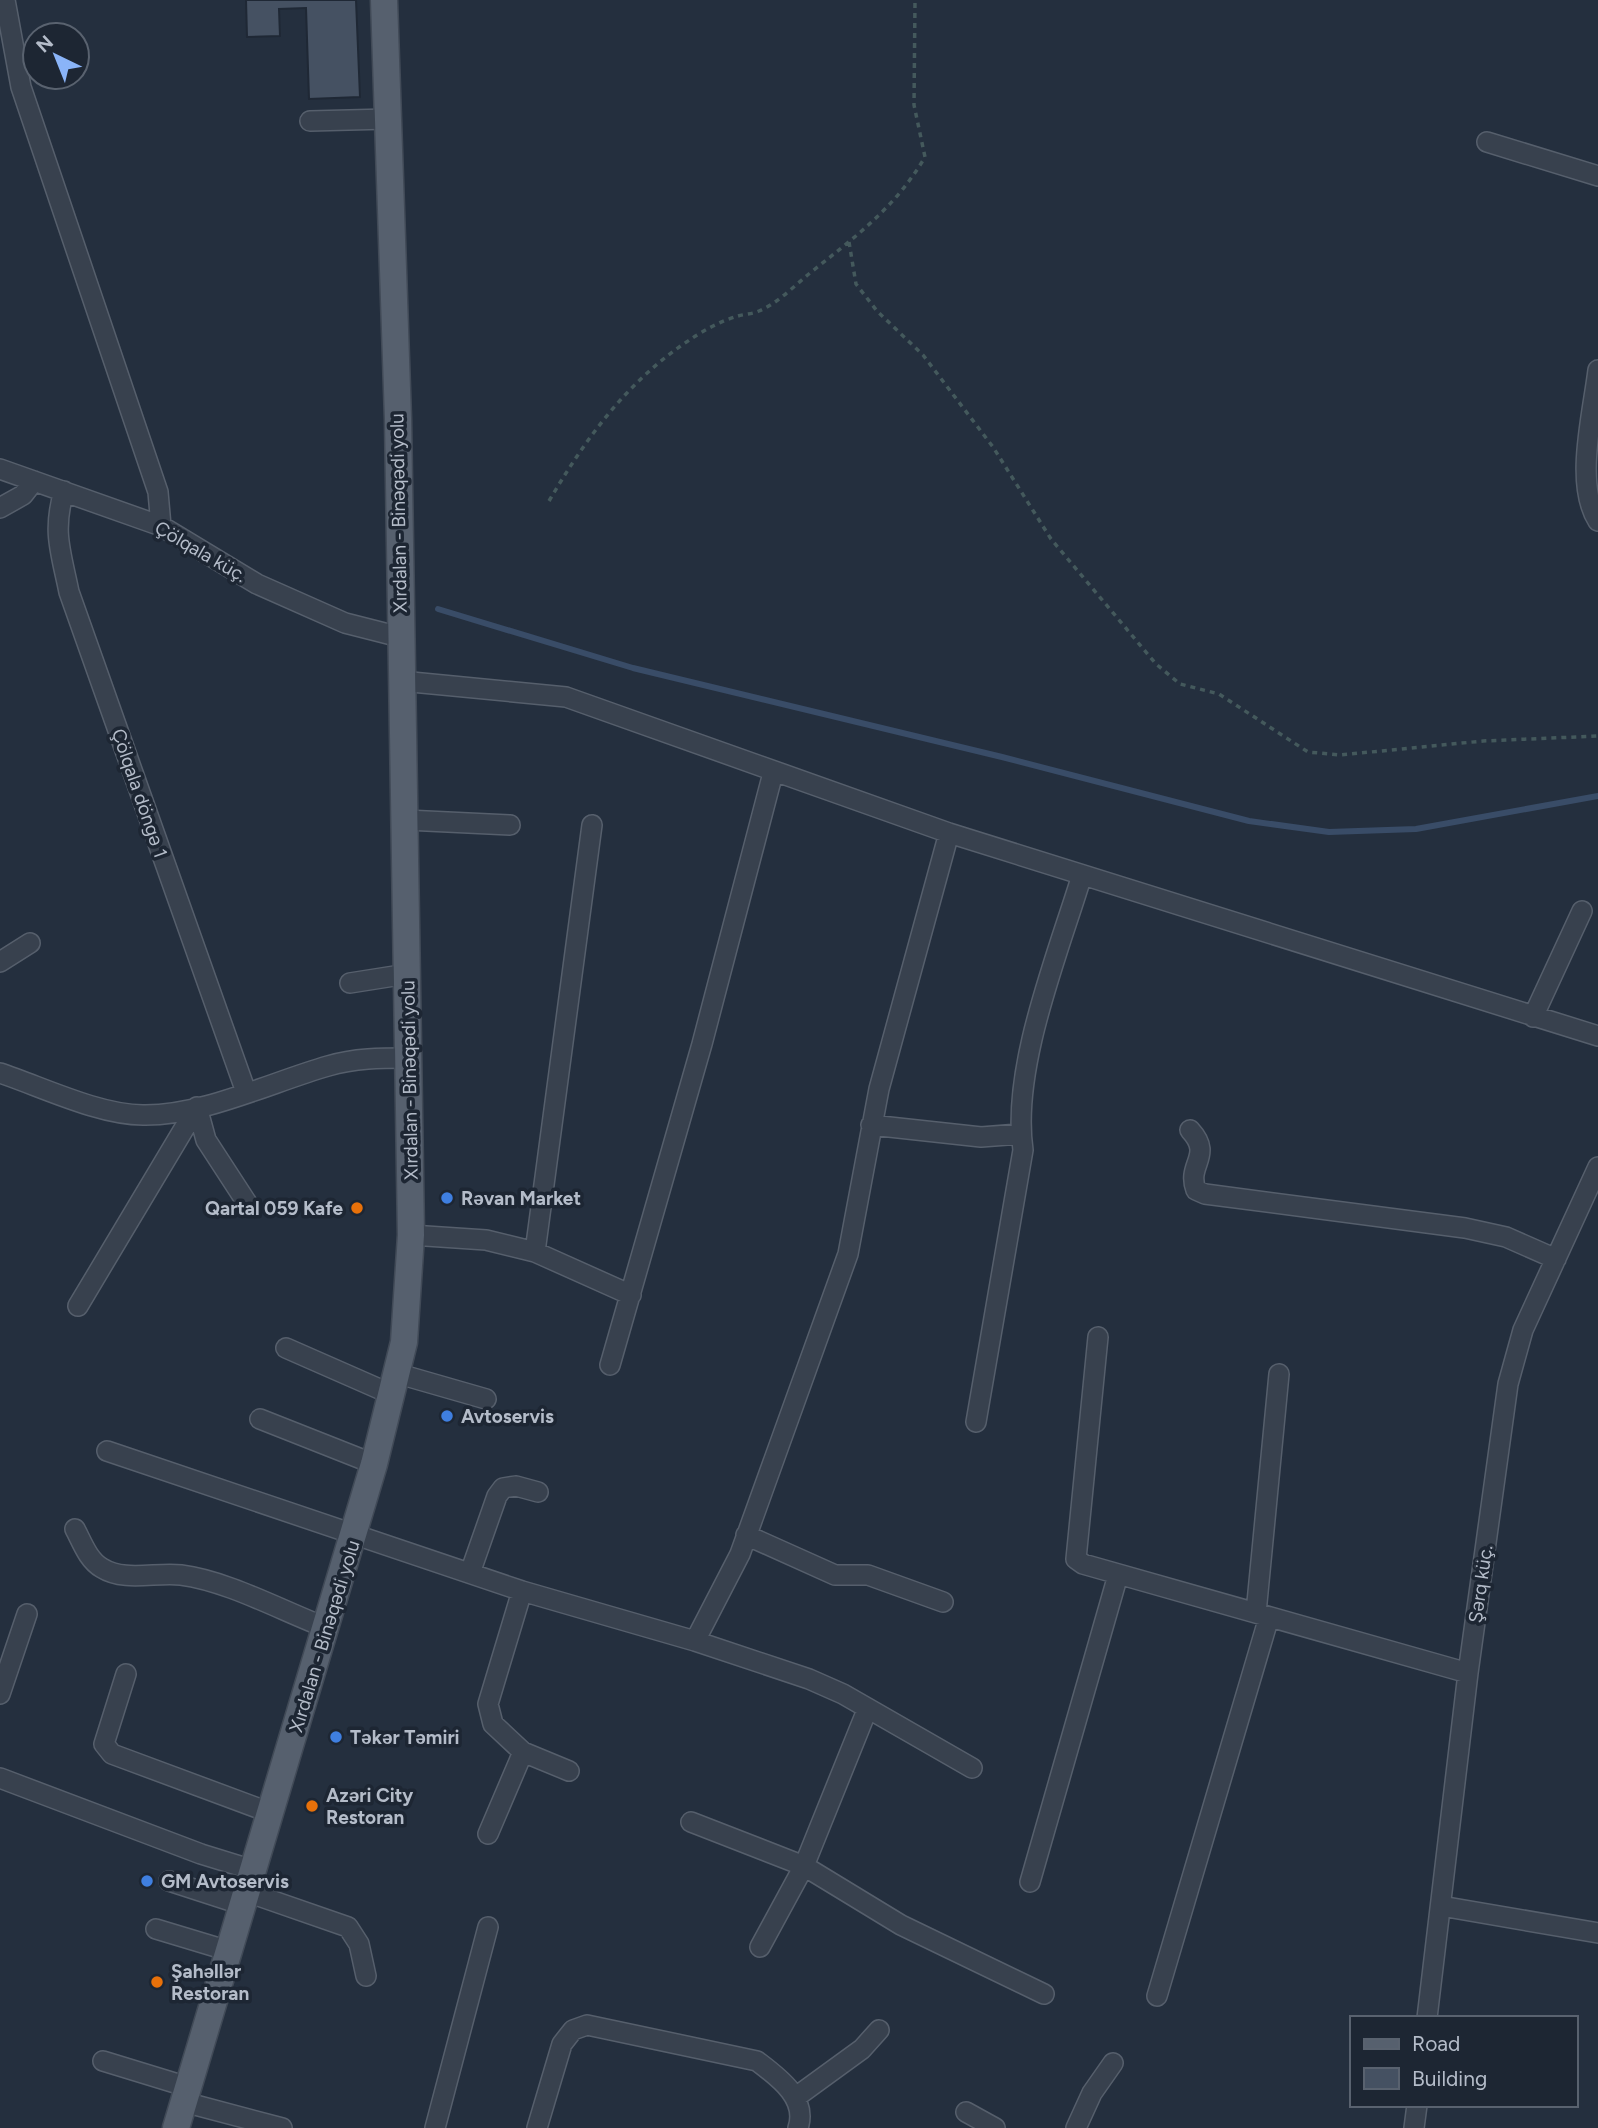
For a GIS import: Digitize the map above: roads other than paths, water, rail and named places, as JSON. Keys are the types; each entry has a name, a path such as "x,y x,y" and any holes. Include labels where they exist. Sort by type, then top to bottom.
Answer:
{"main road":[{"name":"Xırdalan - Binəqədi yolu","path":"176,2128 374,1464 396,1384 408,1308 411,1236 406,820 400,637 398,418 384,0"}],"street":[{"path":"5,0 21,87 158,492 161,526"},
{"path":"310,121 388,119"},
{"path":"1487,142 1598,176"},
{"path":"1598,370 1585,482 1592,512 1598,521"},
{"name":"Çölqala küç.","path":"0,469 161,526 257,584 345,623 400,637"},
{"path":"0,508 23,495 34,481"},
{"name":"Çölqala döngə 1","path":"64,491 57,528 69,592 246,1092"},
{"path":"401,681 566,697 949,833 1598,1037"},
{"path":"610,1365 702,1044 773,772"},
{"path":"406,820 510,825"},
{"path":"536,1252 593,825"},
{"path":"695,1641 733,1570 848,1254 878,1089 949,833"},
{"path":"976,1422 1023,1150 1020,1134 1030,1051 1082,875"},
{"path":"1533,1017 1582,911"},
{"path":"0,962 30,943"},
{"path":"350,983 407,974"},
{"path":"0,1073 104,1108 141,1116 174,1114 329,1065 367,1058 408,1059"},
{"path":"197,1107 206,1140 247,1203"},
{"path":"78,1307 197,1107"},
{"path":"872,1125 981,1137 1020,1134"},
{"path":"1190,1130 1201,1142 1202,1151 1192,1180 1196,1191 1465,1228 1506,1237 1556,1259"},
{"name":"Şərq küç.","path":"1427,2016 1468,1673 1508,1384 1523,1330 1598,1167"},
{"path":"411,1236 486,1240 536,1252 631,1295"},
{"path":"1098,1337 1076,1559 1083,1564 1118,1575 1468,1673"},
{"path":"286,1348 396,1384 486,1399"},
{"path":"1157,1996 1262,1615 1279,1374"},
{"path":"260,1419 374,1464"},
{"path":"107,1451 522,1591 695,1641 809,1679 843,1694 972,1768"},
{"path":"470,1573 497,1496 503,1488 516,1486 538,1492"},
{"path":"75,1529 89,1557 101,1568 119,1574 178,1574 202,1579 327,1628"},
{"path":"746,1535 835,1575 868,1575 943,1602"},
{"path":"1030,1882 1118,1575"},
{"path":"522,1591 488,1704 493,1724 523,1752 569,1771"},
{"path":"0,1694 27,1614"},
{"path":"126,1674 104,1744 112,1754 271,1813"},
{"path":"760,1947 804,1866 867,1710"},
{"path":"488,1834 523,1752"},
{"path":"0,1778 180,1846 248,1889 348,1927 359,1944 366,1976"},
{"path":"691,1822 804,1866 901,1925 1044,1994"},
{"path":"169,1881 248,1889"},
{"path":"1441,1906 1598,1933"},
{"path":"435,2128 488,1927"},
{"path":"156,1928 229,1951"},
{"path":"537,2128 562,2044 573,2031 587,2025 757,2061 779,2078 796,2097 800,2120 798,2128"},
{"path":"796,2097 862,2049 879,2031"},
{"path":"103,2061 186,2095 282,2128"},
{"path":"1076,2128 1092,2093 1113,2063"},
{"path":"1414,2128 1417,2107"},
{"path":"966,2112 995,2128"}],"waterway":[{"path":"438,609 633,668 1002,757 1249,821 1329,832 1416,829 1598,796"}],"place":[{"name":"Rəvan Market","path":"447,1198"},
{"name":"Qartal 059 Kafe","path":"357,1208"},
{"name":"Avtoservis","path":"447,1416"},
{"name":"Təkər Təmiri","path":"336,1737"},
{"name":"Azəri City Restoran","path":"312,1806"},
{"name":"GM Avtoservis","path":"147,1881"},
{"name":"Şahəllər Restoran","path":"157,1982"}]}
